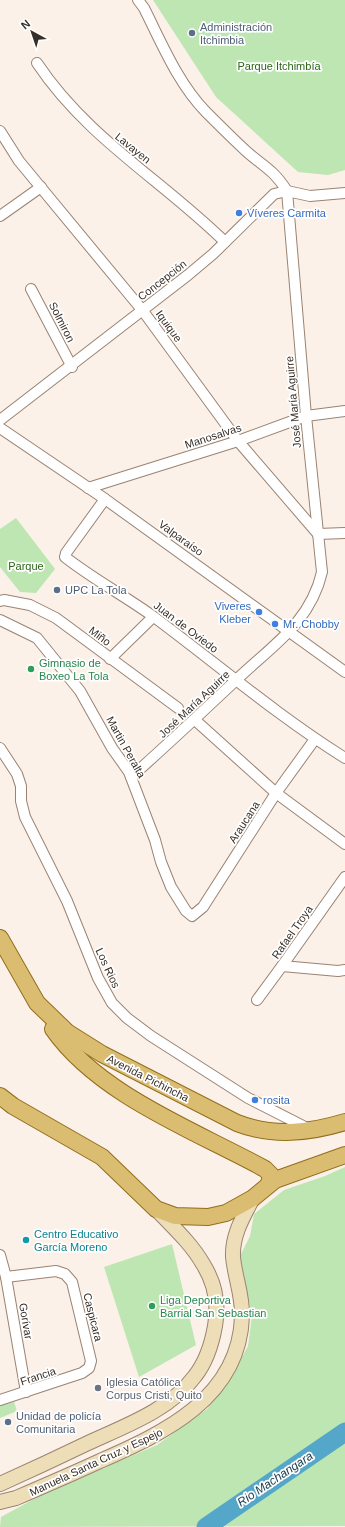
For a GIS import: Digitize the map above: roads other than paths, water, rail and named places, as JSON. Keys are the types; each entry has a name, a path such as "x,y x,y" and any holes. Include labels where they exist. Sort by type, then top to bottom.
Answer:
{"main road":[{"name":"Avenida Pichincha","path":"0,938 37,1003 58,1025 75,1038 116,1061 237,1123 258,1130 276,1132 311,1130 345,1122"},
{"path":"37,1003 63,1042 99,1075 143,1105 265,1169 271,1175 269,1184"},
{"path":"0,1096 13,1106 102,1157 156,1209 175,1216 208,1217 226,1213 253,1198 269,1184 289,1174 345,1155"},
{"name":"Manuela Santa Cruz y Espejo","path":"0,1502 16,1498 156,1435 180,1420 218,1386 232,1363 240,1338 242,1299 234,1264 234,1242 238,1226 253,1198"},
{"name":"Manuela Santa Cruz y Espejo","path":"0,1484 149,1414 182,1390 200,1369 208,1352 215,1323 216,1305 213,1287 204,1264 192,1247 156,1209"}],"street":[{"path":"138,0 144,8 176,73 189,91 206,112 229,135 277,176 287,191 310,196 345,193"},
{"name":"Lavayen","path":"37,62 51,84 112,147 176,197 226,242"},
{"name":"Iquique","path":"0,131 19,161 143,311 238,441 318,534"},
{"path":"0,216 41,187"},
{"name":"Concepción","path":"0,420 72,367 188,275 226,242 270,197 287,191"},
{"name":"José María Aguirre","path":"131,778 290,632 316,592 320,582 322,572 306,416 287,191"},
{"name":"Solmiron","path":"31,289 72,367"},
{"name":"Manosalvas","path":"88,488 238,441 306,416 345,411"},
{"name":"Valparaíso","path":"0,428 105,499 345,672"},
{"name":"Juan de Oviedo","path":"105,499 66,553 66,557 153,617 316,739 345,758"},
{"path":"318,534 345,533"},
{"name":"Miño","path":"0,601 4,600 30,605 56,618 178,708"},
{"path":"110,659 153,617"},
{"name":"Martin Peralta","path":"0,620 37,638 80,691 131,778 171,887 186,911 192,916"},
{"path":"195,720 276,793 345,844"},
{"name":"Araucana","path":"192,916 203,907 276,793 316,739"},
{"name":"Los Rios","path":"0,748 17,774 21,786 21,801 25,817 68,901 98,978 112,1003 126,1018 151,1036 248,1098 311,1130"},
{"name":"Rafael Troya","path":"256,1000 344,881"},
{"path":"282,966 338,971 345,970"},
{"name":"Gorívar","path":"0,1255 6,1277 26,1392"},
{"name":"Caspicara","path":"6,1277 56,1271 65,1274 72,1282 91,1361 89,1368 82,1373"},
{"name":"Francia","path":"0,1400 82,1373"}],"waterway":[{"name":"Rio Machangara","path":"206,1527 345,1432"}],"place":[{"name":"Administración Itchimbia","path":"192,33"},
{"name":"Víveres Carmita","path":"239,213"},
{"name":"UPC La Tola","path":"57,590"},
{"name":"Viveres Kleber","path":"259,612"},
{"name":"Mr. Chobby","path":"275,624"},
{"name":"Gimnasio de Boxeo La Tola","path":"31,669"},
{"name":"rosita","path":"255,1100"},
{"name":"Centro Educativo García Moreno","path":"26,1240"},
{"name":"Liga Deportiva Barrial San Sebastian","path":"152,1306"},
{"name":"Iglesia Católica Corpus Cristi, Quito","path":"98,1388"},
{"name":"Unidad de policía Comunitaria","path":"8,1422"}],"park label":[{"name":"Parque Itchimbía","path":"279,66"},
{"name":"Parque","path":"26,566"}]}
